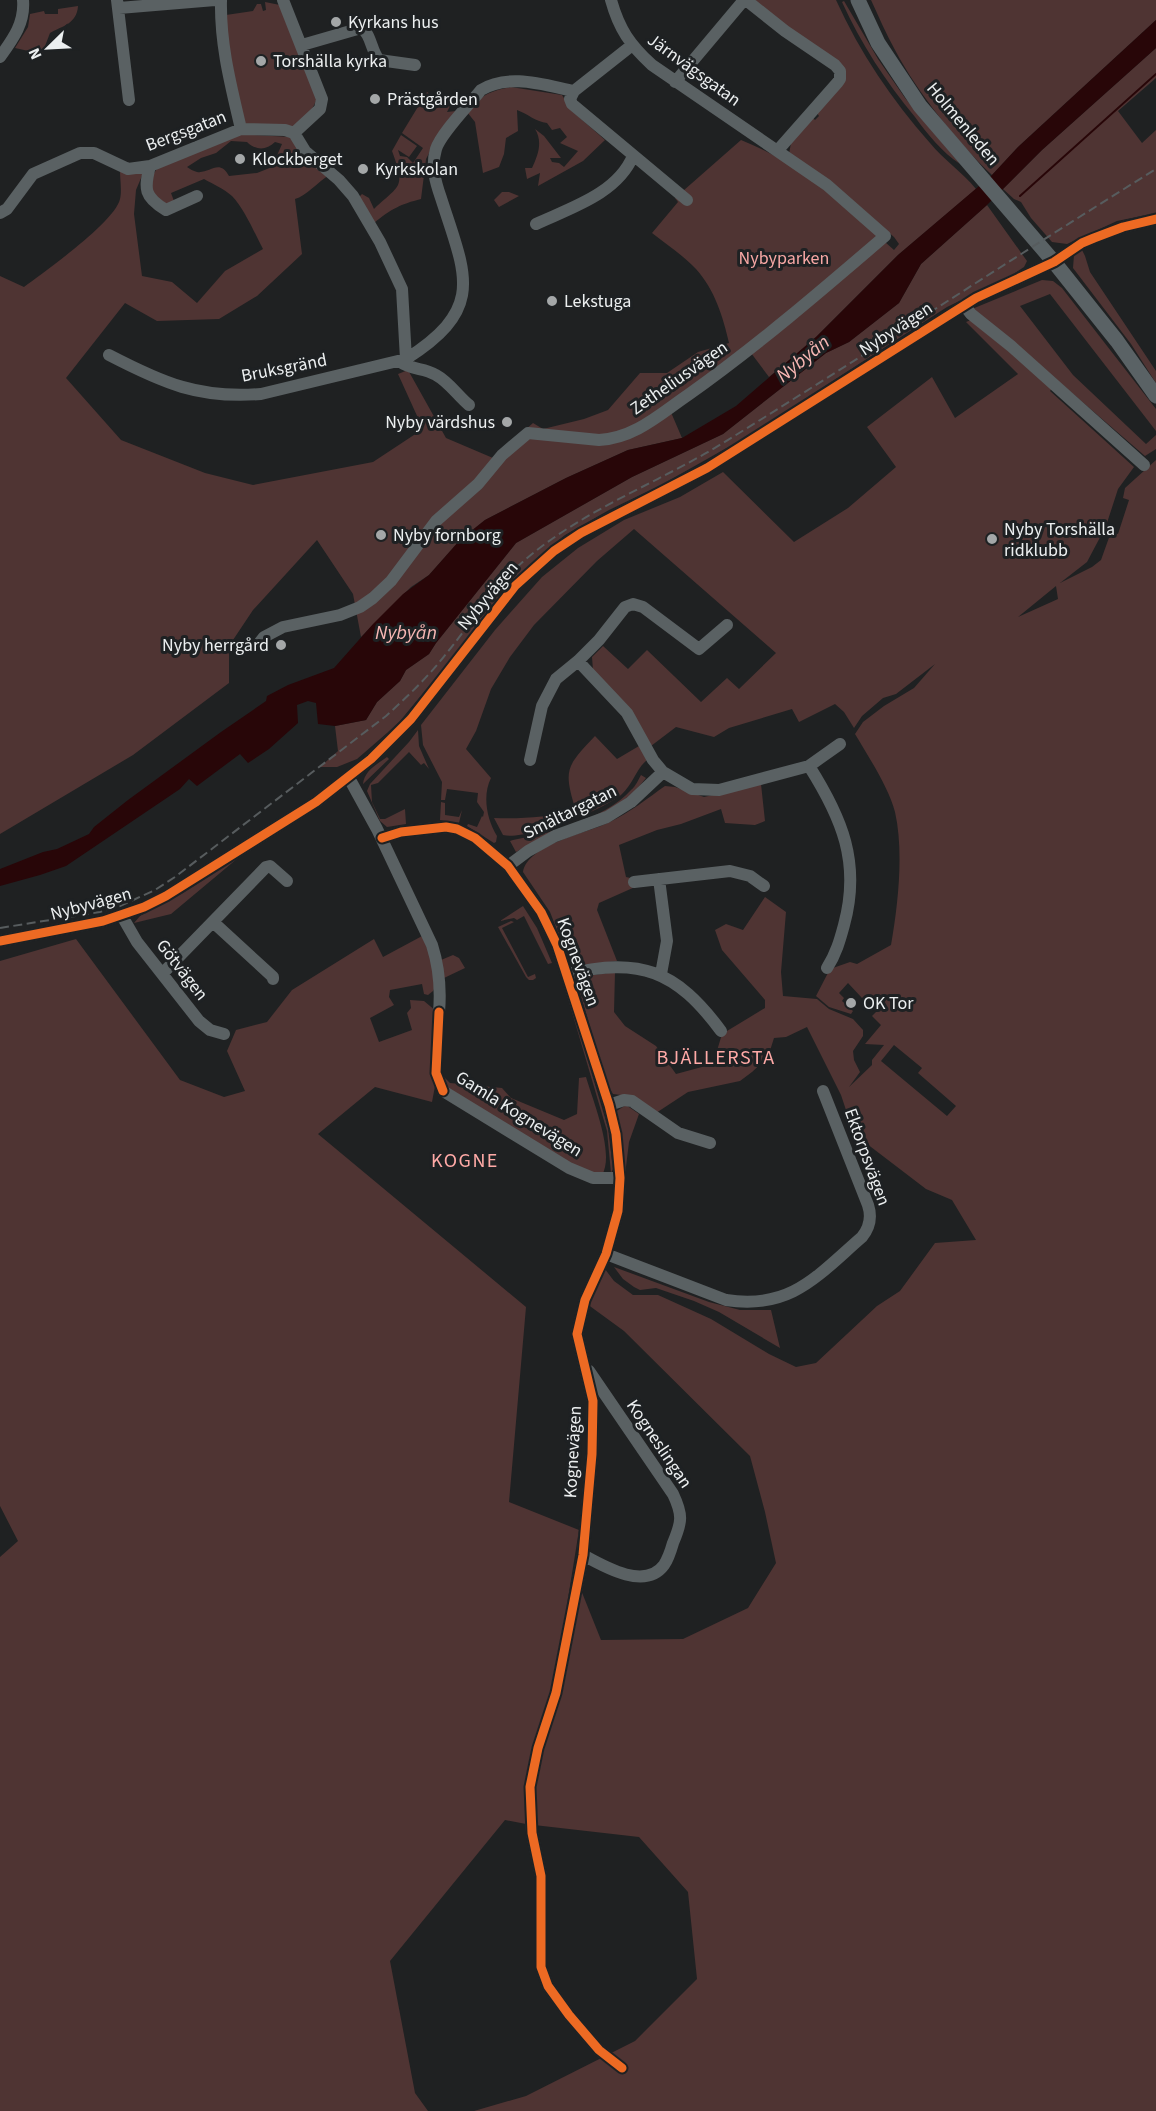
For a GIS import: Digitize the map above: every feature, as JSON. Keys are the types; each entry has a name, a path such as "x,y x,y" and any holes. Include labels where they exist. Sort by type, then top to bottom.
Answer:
{"main road":[{"name":"Holmenleden","path":"858,0 878,43 920,106 1054,262 1117,341 1156,396"}],"street":[{"path":"1,55 18,30 24,11 23,0"},
{"path":"129,100 118,4 214,0"},
{"path":"221,0 221,25 227,73 241,129"},
{"path":"283,0 322,100 320,109 294,134 304,151 339,180 353,196 380,242 402,289 403,360 409,368 434,373 469,405"},
{"name":"Järnvägsgatan","path":"611,0 621,27 632,46 652,65 778,150"},
{"path":"675,82 745,0 785,32 835,65 840,71 838,82 778,150"},
{"path":"302,45 365,28 379,60 415,65"},
{"path":"632,46 574,91 570,99 572,104 687,200"},
{"path":"403,360 442,332 454,317 462,299 464,287 462,265 434,175 434,158 439,142 481,90 496,82 510,81 574,91"},
{"name":"Bergsgatan","path":"0,213 7,209 33,174 75,154 94,153 128,169 150,166 241,129 285,130 294,134"},
{"name":"Zetheliusvägen","path":"257,646 264,637 284,627 340,615 360,607 373,598 391,581 436,521 478,484 502,455 528,433 599,440 633,432 764,339 885,236 827,185 778,150"},
{"path":"536,224 617,182 628,169 633,156"},
{"path":"150,166 145,183 148,195 154,204 166,210 196,196"},
{"name":"Nybyvägen","path":"0,941 88,925 122,916 166,896 316,802 384,748 411,719 509,593 554,551 596,524 707,468 964,305 1054,262 1082,243 1130,225 1156,219"},
{"path":"964,305 970,314 1019,353 1144,465"},
{"name":"Bruksgränd","path":"109,355 192,391 213,395 242,396 272,392 403,360"},
{"path":"530,760 546,696 556,679 578,661 625,607 629,605 643,608 699,649 727,625"},
{"path":"578,661 627,713 653,760 663,772 692,789 711,791 810,766 840,744"},
{"path":"810,766 844,832 850,862 850,884 845,920 836,955 827,968"},
{"name":"Smältargatan","path":"508,866 528,851 555,836 607,817 631,802 663,772"},
{"path":"349,778 382,838 432,945 437,958 440,1012"},
{"name":"Kognevägen","path":"382,838 401,832 446,827 457,829 474,838 508,866 548,923 567,974 609,1105 619,1152 618,1211 606,1254 585,1300 577,1340 586,1365 593,1401 583,1555 556,1693 538,1748 530,1787 532,1833 541,1876 541,1967 548,1986 569,2015 599,2050 622,2068"},
{"path":"162,974 266,867 274,869 287,881"},
{"path":"634,882 730,871 750,876 764,886"},
{"path":"659,879 667,941 661,974"},
{"name":"Götvägen","path":"122,916 137,942 200,1021 210,1030 225,1034"},
{"path":"213,922 243,948 273,979"},
{"path":"567,974 596,967 616,966 634,967 661,974 697,1002 721,1031"},
{"name":"Gamla Kognevägen","path":"443,1091 569,1168 593,1178 620,1178"},
{"name":"Ektorpsvägen","path":"606,1254 726,1300 743,1302 770,1300 794,1292 809,1283 862,1237 867,1230 870,1218 868,1205 823,1091"},
{"path":"609,1105 624,1100 632,1101 678,1133 710,1143"},
{"name":"Kogneslingan","path":"583,1555 626,1574 635,1576 650,1574 666,1564 680,1527 681,1518 673,1494 586,1365"}],"green space":[{"name":"Nybyparken","path":"756,0 836,0 855,39 890,93 935,149 976,189 898,255 816,337 769,377 751,353 670,410 682,438 628,450 566,478 485,520 460,540 429,575 411,587 361,637 353,594 317,540 253,610 229,646 229,683 133,755 0,834 0,276 24,287 78,246 106,220 120,199 120,171 144,171 136,190 134,214 142,276 172,282 197,303 225,271 263,249 241,208 226,191 204,179 171,193 174,201 167,204 150,194 152,176 159,166 236,134 291,137 329,175 295,199 302,254 257,296 219,319 157,321 125,303 66,378 121,440 205,473 253,485 373,462 423,429 398,374 408,370 446,438 493,458 533,423 543,429 584,419 608,410 640,373 667,373 698,352 729,343 717,304 703,277 686,259 652,233 678,202 675,198 741,140 763,150 803,174 894,250 899,244 894,237 838,189 789,154 791,143 813,118 815,120 819,116 817,113 844,74 756,3","holes":["231,141 247,142 253,147 261,148 268,147 275,142 282,144 272,167 257,173 229,176 218,167 202,172 193,171 187,167 201,158 216,153"]},
{"path":"871,0 1156,0 1156,20 1018,147 992,175 926,100 904,66"},
{"path":"844,1 878,59 905,98 960,164 936,143 894,90 857,33 842,2"},
{"path":"265,2 280,5 318,95 314,106 302,121 292,128 270,129 242,126 224,23 226,15 253,11 257,4 261,4 263,11 266,10"},
{"path":"78,6 72,21 50,33 42,54 15,48 28,27 30,14 44,11 45,14 58,14 58,9"},
{"path":"1156,48 1156,78 1118,111 1142,143 1156,130 1156,213 1117,221 1067,244 1052,242 1031,218 1021,202 1003,189 1042,150"},
{"path":"511,87 562,95 572,111 605,140 583,161 538,186 540,173 527,179 525,168 532,168 538,153 539,139 535,129 544,136 561,158 550,158 552,162 564,167 578,151 560,143 567,137 560,128 552,130 547,123 517,110 518,131 506,138 504,154 499,167 483,173 475,122 467,112 486,95"},
{"path":"427,92 450,106 447,112 456,111 439,134 426,159 421,199 396,208 374,223 359,197 362,194 369,198 374,209 395,190 399,173 392,151 401,135 417,146 409,157 398,150 400,156 407,157 413,163 423,148 402,133"},
{"path":"502,192 519,196 499,207 494,200"},
{"path":"987,205 1027,261 1024,267 1009,277 947,307 746,437 565,535 506,587 400,721 357,759 337,767 320,767 338,751 335,726 366,720 377,702 400,681 406,670 429,654 516,543 632,477 723,434 826,353 849,342 899,303 921,264"},
{"path":"1081,248 1090,272 1156,371 1156,383 1131,344 1073,268 1074,255"},
{"path":"1042,280 1053,281 1062,288 1156,409 1156,431 1050,294 1020,306 1073,375 1146,444 1156,435 1156,449 1145,456 1058,381 1050,391 1134,467 1118,489 1106,526 1087,562 1060,583 1101,560 1111,532 1118,534 1129,500 1123,498 1125,488 1156,460 1156,2111 474,2111 526,2096 635,2041 697,1979 688,1892 639,1837 534,1825 532,1789 579,1585 601,1640 683,1639 748,1608 776,1563 750,1456 624,1331 587,1304 605,1269 614,1281 633,1295 658,1295 711,1319 769,1354 796,1367 816,1363 877,1306 900,1291 935,1243 976,1240 952,1200 926,1189 854,1134 841,1095 807,1027 786,1037 774,1038 768,1057 740,1081 688,1092 656,1113 629,1096 613,1094 608,1086 577,983 580,977 615,972 614,1012 625,1026 656,1046 676,1074 713,1064 722,1034 765,1008 765,1000 722,950 715,930 726,924 743,930 765,897 786,912 781,972 783,996 817,999 829,1009 853,1019 863,1030 863,1036 853,1051 854,1060 860,1072 849,1087 872,1065 872,1060 884,1045 865,1044 881,1025 872,1016 880,1008 867,996 862,998 848,983 839,993 844,998 842,1001 853,1011 851,1014 829,1007 816,996 830,969 850,962 857,964 891,945 900,861 898,828 892,803 878,772 855,734 863,722 914,688 935,664 896,694 883,698 862,716 854,728 844,712 835,704 799,722 792,709 729,728 714,737 676,727 651,746 593,670 592,657 603,646 628,669 647,650 701,702 727,678 739,689 776,653 634,529 597,561 534,625 510,657 491,689 476,731 466,749 491,778 486,800 491,823 497,836 496,842 494,843 467,826 468,824 477,827 483,817 484,812 477,802 478,793 447,789 445,800 441,800 442,782 423,745 421,725 495,630 542,577 578,548 624,520 680,497 723,472 794,542 848,508 896,467 867,427 932,377 955,418 1018,374 966,322 980,316 972,309","holes":["1056,586 1058,599 1018,617","894,1045 922,1068 918,1073 956,1106 947,1116 881,1061"]},
{"path":"418,730 419,746 429,769 424,763 421,765 409,752 378,783 371,785 372,802 380,819 385,819 405,809 406,824 387,827 380,821 367,791 370,784"},
{"path":"595,736 617,759 639,746 647,760 626,790 613,801 564,823 514,836 503,835 494,818 535,817 576,811 569,786 570,769 578,755"},
{"path":"387,757 389,759 363,784 368,772"},
{"path":"641,775 646,778 619,804 586,821 516,852 510,841 560,829 592,817 620,800 634,787"},
{"path":"761,784 765,821 755,825 725,823 721,809 619,845 626,877 635,879 635,887 599,903 597,910 617,961 583,965 573,963 568,958 550,912 523,872 527,862 547,847 617,818 665,786 704,797"},
{"path":"441,802 445,803 445,815 459,817 462,810 459,823 440,820"},
{"path":"238,858 171,914 134,923 140,916 183,893"},
{"path":"523,906 537,928 552,963 548,964 524,916 517,920 514,918 500,921"},
{"path":"511,921 514,922 502,928 528,977 535,974 536,978 533,980 526,977 498,927"},
{"path":"424,935 429,947 435,987 433,991 428,995 424,994 422,984 390,990 389,997 394,1005 370,1018 379,1042 412,1030 407,1013 411,1008 410,1000 424,1001 436,1011 435,1086 432,1102 375,1087 318,1134 526,1307 509,1502 579,1530 556,1673 530,1759 524,1798 526,1824 505,1820 390,1961 415,2093 428,2111 0,2111 0,1557 18,1541 0,1506 0,961 76,939 180,1080 224,1097 245,1091 227,1051 236,1030 267,1022 292,990 374,939 383,957"},
{"path":"453,955 459,958 465,968 444,978 441,960"},
{"path":"564,985 608,1128 613,1169 611,1173 607,1131"},
{"path":"441,1058 441,1074 450,1083 502,1088 511,1098 564,1120 577,1114 579,1078 586,1077 598,1113 604,1141 606,1154 602,1175 580,1169 445,1088 439,1071 439,1059"},
{"path":"626,1105 639,1114 629,1142 625,1175 615,1112"},
{"path":"614,1267 709,1302 740,1310 771,1310 780,1348 719,1312 694,1301 656,1288 640,1290 623,1279"}],"water":[{"name":"Nybyån","path":"1156,20 1156,48 1042,150 987,205 921,264 899,303 849,342 826,353 723,434 632,477 516,543 429,654 406,670 400,681 377,702 366,720 335,726 318,724 316,703 308,701 297,705 298,723 269,749 248,763 240,754 197,786 189,779 180,789 66,866 0,886 0,869 43,852 57,849 89,834 94,827 128,800 266,701 267,696 288,685 334,668 403,594 429,575 460,540 485,520 566,478 628,450 682,438 736,406 816,337 898,255 992,175 1018,147"}],"waterway":[{"path":"1020,196 1156,74"}],"railway":[{"path":"0,928 118,907 155,890 175,877 386,716 432,671 514,570 549,541 597,511 723,443 1156,169"}],"cycle path":[{"path":"0,941 103,921 144,907 166,896 316,802 371,759 411,719 515,586 554,551 581,533 707,468 976,298 1054,262 1082,243 1123,227 1156,219"},
{"path":"382,838 401,832 446,827 457,829 475,838 508,866 541,912 557,945 609,1105 616,1134 620,1178 618,1211 606,1254 585,1300 577,1334 593,1401 592,1454 583,1555 556,1693 538,1748 530,1787 532,1833 541,1876 541,1967 548,1986 569,2015 599,2050 622,2068"},
{"path":"439,1012 436,1073 443,1091"}],"place":[{"name":"Kyrkans hus","path":"336,22"},
{"name":"Torshälla kyrka","path":"261,61"},
{"name":"Prästgården","path":"375,99"},
{"name":"Klockberget","path":"240,159"},
{"name":"Kyrkskolan","path":"363,169"},
{"name":"Lekstuga","path":"552,301"},
{"name":"Nyby värdshus","path":"507,422"},
{"name":"Nyby fornborg","path":"381,535"},
{"name":"Nyby Torshälla ridklubb","path":"992,539"},
{"name":"Nyby herrgård","path":"281,645"},
{"name":"OK Tor","path":"851,1003"}],"district":[{"name":"BJÄLLERSTA","path":"716,1058"},
{"name":"KOGNE","path":"465,1161"}]}
